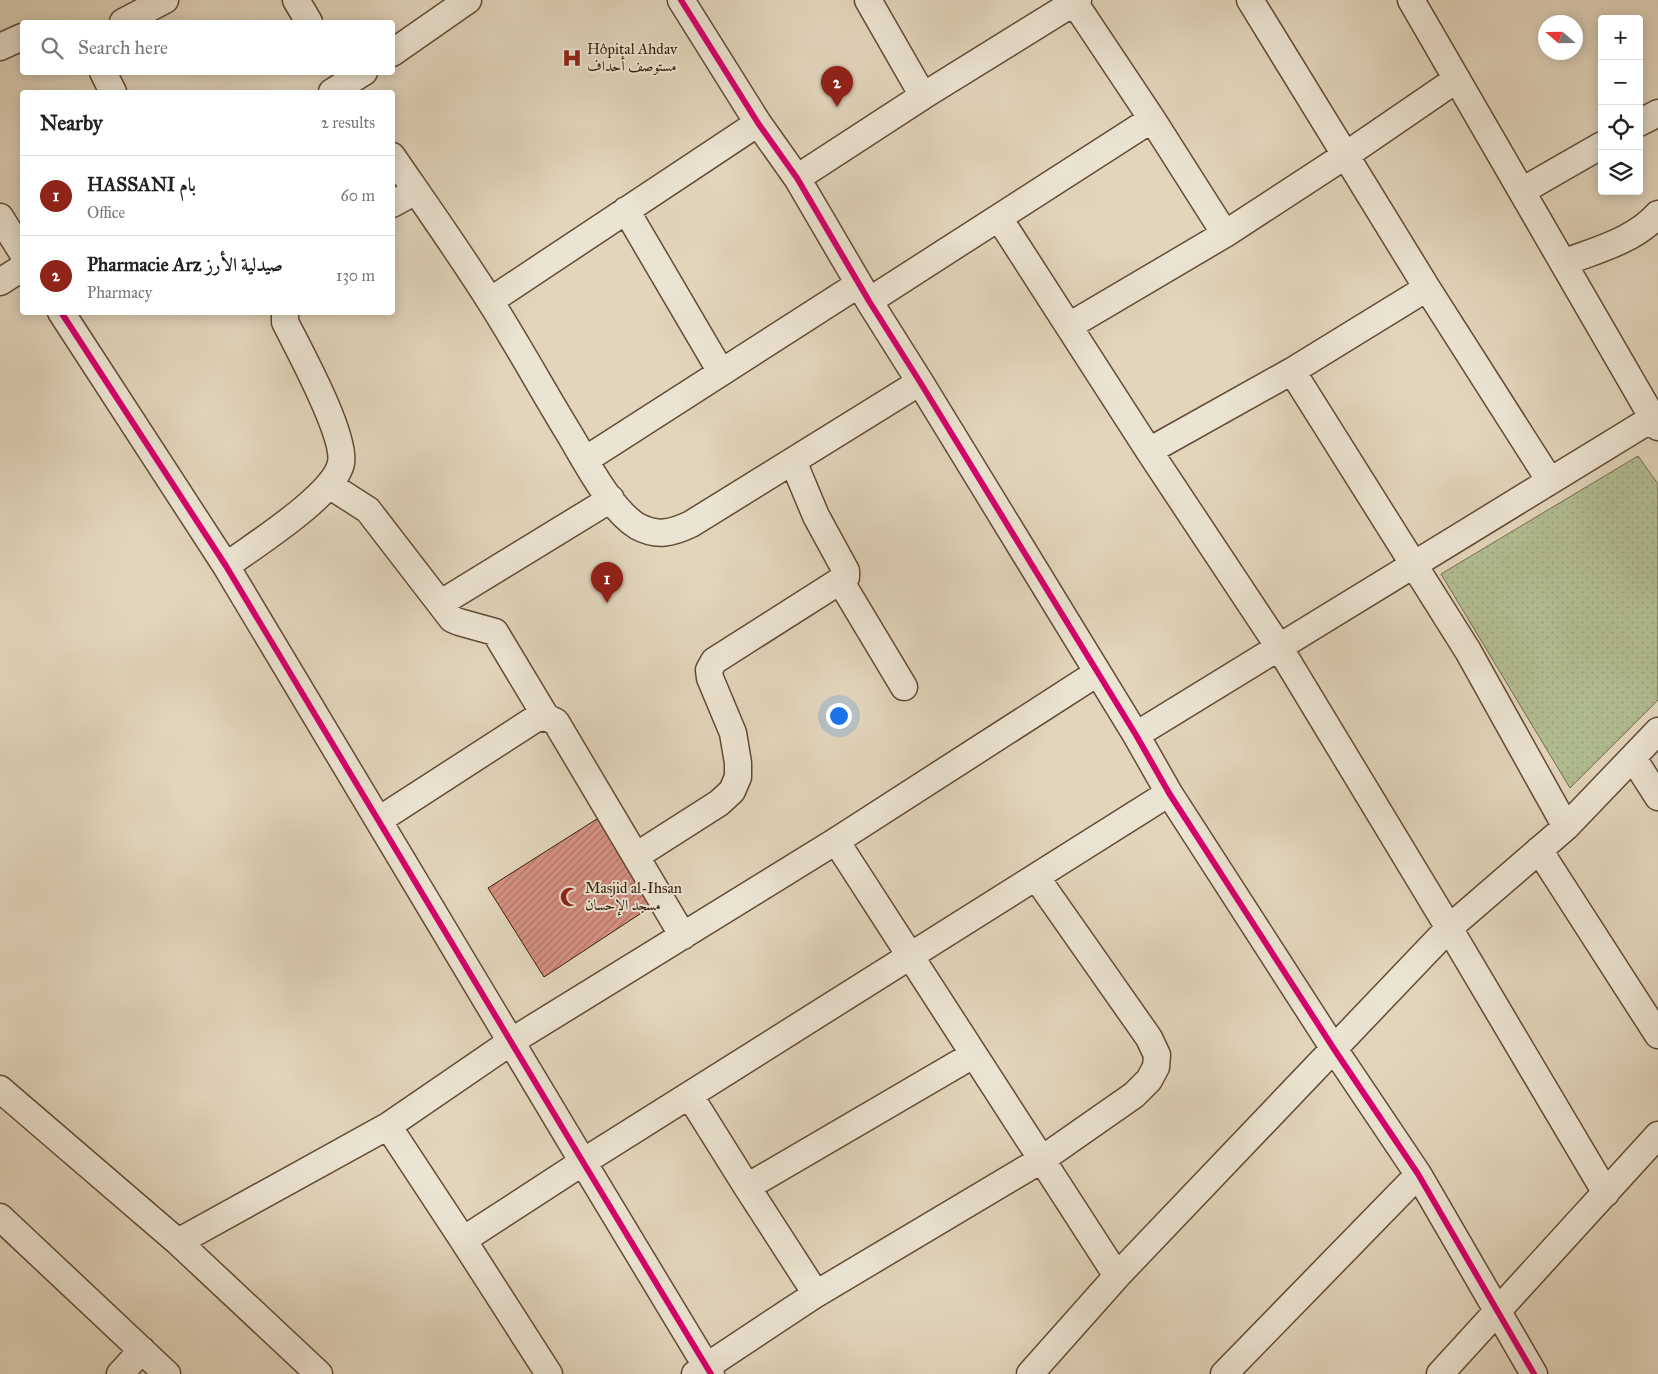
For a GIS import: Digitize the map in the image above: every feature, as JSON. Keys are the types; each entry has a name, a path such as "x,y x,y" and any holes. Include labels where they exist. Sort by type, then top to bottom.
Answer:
{"street":[{"path":"127,20 165,0"},
{"path":"296,0 308,20"},
{"path":"395,51 468,0"},
{"path":"681,0 758,123 797,178 864,293 1136,735 1169,793 1418,1176 1534,1374"},
{"path":"868,0 923,96"},
{"path":"1250,0 1427,288 1550,482"},
{"path":"1136,735 1550,482 1655,422 1411,0"},
{"path":"797,178 923,96 1076,1 1225,234"},
{"path":"0,48 20,39"},
{"path":"104,75 112,90"},
{"path":"1069,326 1225,234 1346,155 1457,79"},
{"path":"1643,122 1658,113"},
{"path":"585,460 721,372 999,218 1152,119"},
{"path":"490,301 758,123"},
{"path":"1522,191 1598,147"},
{"path":"395,160 490,301 585,460 617,508 637,526 661,534 672,532 691,524 920,382"},
{"path":"395,202 416,190"},
{"path":"626,210 721,372"},
{"path":"1563,263 1627,238 1658,214"},
{"path":"0,217 20,249"},
{"path":"999,218 1149,451 1279,647 1606,1193"},
{"path":"0,282 20,269"},
{"path":"1149,451 1292,371 1427,288"},
{"path":"63,315 226,566 512,1041 704,1371 816,1294 1041,1160 1134,1095 1149,1080 1156,1067 1157,1055 1149,1038 1036,877"},
{"path":"226,566 310,504 335,480 341,462 338,438 330,416 285,322 286,315"},
{"path":"1292,371 1468,651 1566,827"},
{"path":"636,856 718,803 732,791 738,777 738,763 733,733 710,678 709,670 714,662 846,577 846,571 816,516 793,461"},
{"path":"330,484 368,510 452,619 495,632 546,717 556,722 683,936"},
{"path":"441,603 611,499"},
{"path":"841,582 904,687"},
{"path":"178,1242 388,1126 512,1041 836,841 1097,673"},
{"path":"379,820 535,719 546,717"},
{"path":"1030,1374 1117,1276 1449,928 1566,827 1658,731"},
{"path":"1633,758 1658,797"},
{"path":"463,1240 583,1162 1169,793"},
{"path":"836,841 1117,1276"},
{"path":"1539,850 1658,1035"},
{"path":"747,1187 973,1055"},
{"path":"0,1089 178,1242 319,1374"},
{"path":"690,1096 816,1294"},
{"path":"388,1126 549,1374"},
{"path":"1440,1374 1658,1136"},
{"path":"1224,1374 1418,1176"},
{"path":"0,1217 167,1374"},
{"path":"120,1374 142,1350"}],"green space":[{"path":"1638,456 1658,484 1658,700 1570,788 1441,574"}],"building":[{"name":"Masjid al-Ihsan مسجد الإحسان","path":"600,817 652,906 544,977 488,888"}],"cycle path":[{"path":"681,0 758,123 797,178 869,301 1136,735 1169,793 1334,1049 1418,1174 1534,1374"},
{"path":"63,315 226,566 711,1374"}],"place":[{"name":"Hôpital Ahdav مستوصف أحداف","path":"572,58"},
{"name":"Pharmacie Arz صيدلية الأرز","path":"837,107"},
{"name":"HASSANI بام","path":"607,603"},
{"name":"Masjid al-Ihsan مسجد الإحسان","path":"570,897"}]}
